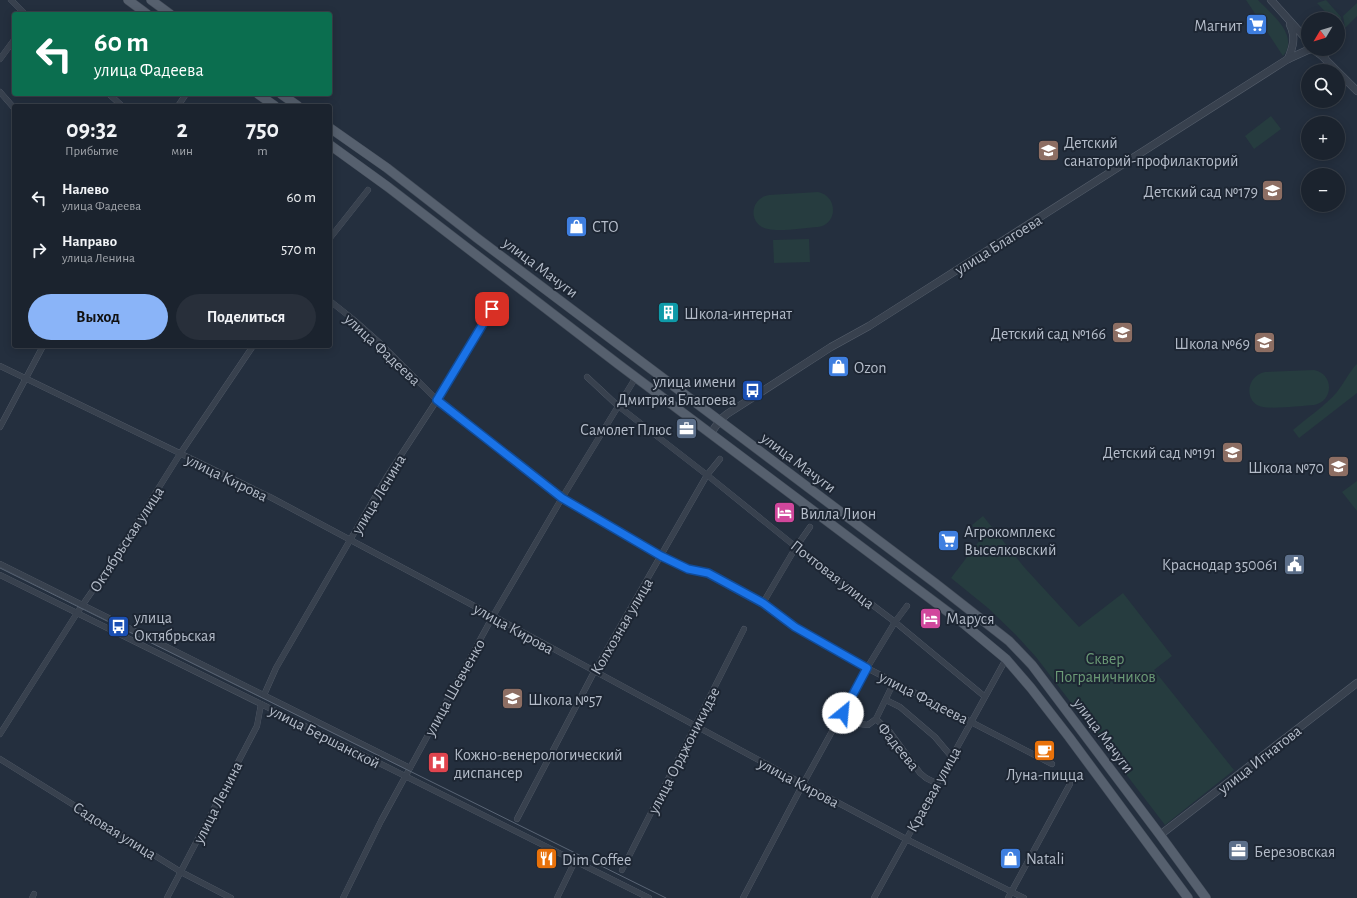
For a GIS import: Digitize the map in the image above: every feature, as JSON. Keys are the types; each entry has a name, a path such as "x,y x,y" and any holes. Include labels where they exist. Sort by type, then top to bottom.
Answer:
{"main road":[{"path":"128,0 144,12"},
{"path":"151,0 167,12"},
{"path":"261,96 272,104"},
{"path":"284,96 295,104"},
{"name":"улица Мачуги","path":"332,129 386,168 720,420 958,600 1009,641 1043,678 1206,898"},
{"name":"улица Мачуги","path":"332,146 383,183 636,377 964,624 1006,659 1031,688 1069,737 1188,898"},
{"path":"577,332 587,330 588,324 585,319"}],"street":[{"path":"11,0 23,12"},
{"path":"1271,0 1301,34"},
{"path":"1285,17 1294,35 1293,44 1288,59"},
{"path":"0,59 12,43"},
{"name":"улица Благоева","path":"711,433 720,420 727,414 831,347 869,326 1288,59 1310,49 1314,50 1325,58"},
{"path":"1325,58 1331,64"},
{"path":"1345,78 1357,91"},
{"path":"0,92 12,106"},
{"path":"111,96 120,104"},
{"path":"332,235 368,190"},
{"name":"улица Ленина","path":"264,695 276,668 386,478 437,400 500,297"},
{"name":"улица Фадеева","path":"332,303 376,339 437,400 562,498 661,556 688,569 708,573 763,603 795,627 867,668 1052,764"},
{"path":"0,427 42,348"},
{"name":"Октябрьская улица","path":"0,734 107,570 180,454 252,348"},
{"name":"улица Кирова","path":"0,366 270,497 493,616 695,727 906,839 1024,898"},
{"name":"Почтовая улица","path":"587,377 617,405 708,475 796,547 895,622 984,696"},
{"name":"улица Шевченко","path":"343,898 381,820 493,616 617,405 636,377"},
{"name":"Колхозная улица","path":"517,819 594,672 708,475 720,459"},
{"path":"763,603 796,547 810,527"},
{"name":"улица Бершанской","path":"0,564 410,768"},
{"name":"улица Бершанской","path":"0,575 649,898"},
{"path":"743,898 803,784 867,668 895,622 907,606"},
{"name":"улица Орджоникидзе","path":"622,870 744,629"},
{"name":"Краевая улица","path":"874,898 970,721 1006,659"},
{"name":"Фадеева","path":"894,682 876,719 890,732 920,773 936,783"},
{"name":"улица Игнатова","path":"1160,835 1357,683"},
{"path":"886,700 900,707 934,736 951,756"},
{"name":"улица Ленина","path":"167,898 257,726 261,704"},
{"path":"843,713 860,724 868,725 876,719"},
{"name":"Садовая улица","path":"0,759 181,872 231,898"},
{"path":"1008,898 1070,784"},
{"path":"557,898 575,861"}],"green space":[{"path":"1246,0 1258,0 1282,25 1288,40 1287,48 1283,56"},
{"path":"1326,0 1337,12 1325,12 1317,3"},
{"path":"1357,3 1357,16 1345,28 1345,14"},
{"path":"1271,116 1281,129 1254,149 1245,136"},
{"path":"818,192 825,195 832,204 832,216 825,225 799,229 773,230 761,227 754,218 755,206 762,197 769,195"},
{"path":"809,239 810,262 774,263 773,240"},
{"path":"1357,364 1357,393 1299,438 1293,430 1333,397"},
{"path":"1314,370 1321,372 1328,382 1328,393 1321,403 1314,405 1268,408 1257,405 1252,401 1249,390 1254,379 1258,375 1265,372"},
{"path":"1357,481 1357,511 1342,492"},
{"name":"Сквер Пограничников","path":"983,516 1024,567 1079,627 1123,593 1172,656 1154,670 1234,770 1165,825 1036,657 988,608 951,578 980,540 972,525"}],"tram line":[{"path":"0,568 666,898"}],"place":[{"name":"Магнит","path":"1257,25"},
{"name":"Детский санаторий-профилакторий","path":"1048,151"},
{"name":"Детский сад №179","path":"1273,191"},
{"name":"СТО","path":"576,226"},
{"name":"Школа-интернат","path":"668,313"},
{"name":"Детский сад №166","path":"1122,333"},
{"name":"Школа №69","path":"1265,343"},
{"name":"Ozon","path":"839,367"},
{"name":"улица имени Дмитрия Благоева","path":"752,390"},
{"name":"Самолет Плюс","path":"687,429"},
{"name":"Детский сад №191","path":"1232,452"},
{"name":"Школа №70","path":"1339,467"},
{"name":"Вилла Лион","path":"785,513"},
{"name":"Агрокомплекс Выселковский","path":"949,540"},
{"name":"Краснодар 350061","path":"1294,564"},
{"name":"Маруся","path":"930,618"},
{"name":"улица Октябрьская","path":"118,626"},
{"name":"Школа №57","path":"512,699"},
{"name":"Луна-пицца","path":"1045,751"},
{"name":"Кожно-венерологический диспансер","path":"439,763"},
{"name":"Березовская","path":"1239,851"},
{"name":"Natali","path":"1010,858"},
{"name":"Dim Coffee","path":"547,859"}],"route":[{"path":"492,309 437,400 562,498 661,556 688,569 704,571 763,603 795,627 822,644 867,668 843,713"}]}
